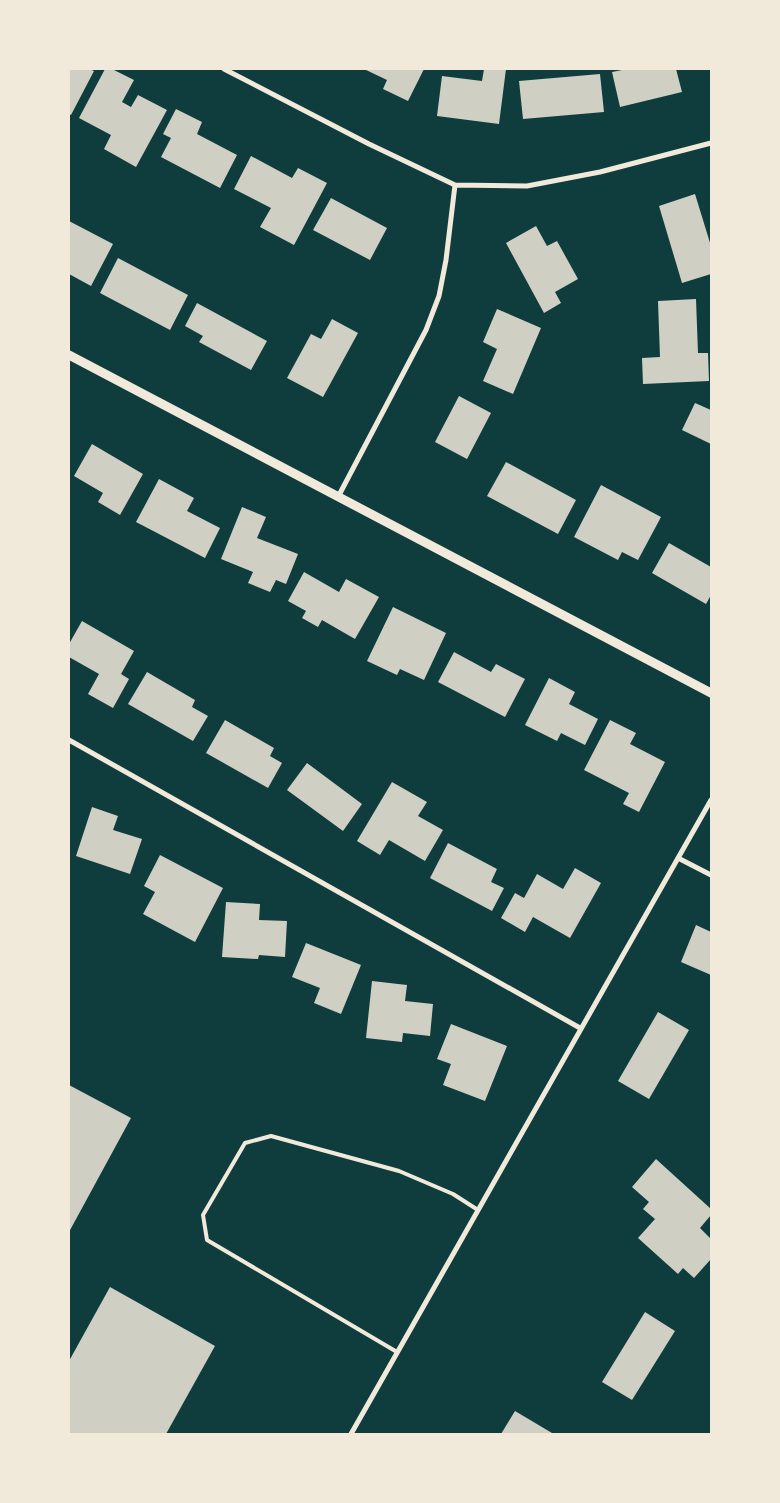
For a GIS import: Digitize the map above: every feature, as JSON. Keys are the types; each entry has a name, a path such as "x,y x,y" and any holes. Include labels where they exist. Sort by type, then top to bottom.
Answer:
{"street":[{"path":"224,69 369,144 455,185 527,186 600,172 711,143"},
{"path":"338,497 426,330 440,296 455,185"},
{"path":"69,355 711,693"},
{"path":"69,740 580,1028"},
{"path":"351,1434 711,800"},
{"path":"678,858 711,875"}],"lane":[{"path":"397,1352 207,1240 203,1215 244,1144 271,1136 399,1171 453,1194 478,1210"}],"building":[{"path":"69,69 89,69 94,71 71,115 69,114"},
{"path":"105,69 112,69 134,80 122,102 131,107 138,95 167,110 136,167 104,149 111,135 79,118"},
{"path":"364,69 424,69 408,101 383,89 387,80"},
{"path":"484,69 506,69 499,124 437,116 442,76 482,81"},
{"path":"627,69 676,69 682,92 620,107 612,72"},
{"path":"600,74 604,112 523,119 519,81"},
{"path":"176,109 202,122 197,134 237,155 220,188 161,157 171,138 163,134"},
{"path":"251,156 292,178 298,168 327,183 294,245 260,227 271,208 234,189"},
{"path":"695,194 711,246 711,274 682,283 659,206"},
{"path":"331,198 387,228 370,260 313,230"},
{"path":"69,221 113,244 91,286 69,274"},
{"path":"536,226 547,246 557,241 578,279 555,292 561,303 544,313 506,243"},
{"path":"118,258 188,295 170,330 100,293"},
{"path":"696,299 698,353 708,353 709,381 643,384 642,358 660,357 658,301"},
{"path":"197,303 267,341 251,370 199,342 203,336 185,326"},
{"path":"497,309 541,328 513,394 483,381 497,349 483,342"},
{"path":"332,319 358,333 323,397 287,378 311,334 321,339"},
{"path":"459,396 491,413 467,459 435,442"},
{"path":"695,403 711,410 711,444 682,430"},
{"path":"92,444 143,474 120,515 98,502 103,493 74,476"},
{"path":"506,462 576,500 558,534 487,496"},
{"path":"159,479 194,498 187,511 220,528 205,558 136,522"},
{"path":"601,485 661,517 638,560 622,552 618,560 574,537"},
{"path":"242,507 266,517 257,538 298,554 286,584 276,580 270,592 248,583 253,572 221,559"},
{"path":"669,543 711,567 711,595 706,604 652,573"},
{"path":"304,572 339,592 346,579 379,597 355,639 322,620 318,627 302,618 306,611 288,601"},
{"path":"393,607 446,633 424,680 400,669 397,675 367,661"},
{"path":"82,621 134,651 121,674 129,679 113,708 88,694 99,674 69,657 69,644"},
{"path":"454,652 491,672 496,664 525,679 505,717 438,682"},
{"path":"147,672 195,700 192,707 208,716 193,741 128,704"},
{"path":"549,678 575,692 569,704 598,719 585,745 561,733 557,741 525,725"},
{"path":"225,720 274,748 270,756 282,763 268,788 206,753"},
{"path":"610,720 636,733 630,744 665,762 639,812 623,804 629,793 584,770"},
{"path":"307,763 362,804 343,831 287,790"},
{"path":"392,782 427,802 418,816 443,830 425,861 389,840 380,855 357,841"},
{"path":"92,807 118,816 113,830 142,839 130,874 76,856"},
{"path":"448,843 497,869 491,882 504,888 492,911 430,878"},
{"path":"160,855 223,888 195,942 143,914 155,892 144,886"},
{"path":"575,868 601,883 570,938 533,917 525,932 501,918 515,893 524,898 537,874 563,889"},
{"path":"226,902 260,904 259,920 287,921 285,957 259,955 258,959 222,957"},
{"path":"696,925 711,932 711,975 681,962"},
{"path":"306,943 361,965 341,1014 314,1003 320,988 292,977"},
{"path":"372,981 407,985 405,1001 433,1004 430,1036 403,1033 402,1042 366,1038"},
{"path":"658,1012 689,1030 649,1099 618,1081"},
{"path":"451,1024 507,1046 485,1101 443,1085 451,1064 437,1059"},
{"path":"69,1085 131,1118 69,1232"},
{"path":"656,1159 711,1209 711,1215 700,1228 711,1239 711,1259 694,1278 683,1268 678,1274 638,1238 655,1219 643,1209 649,1202 632,1187"},
{"path":"110,1287 215,1346 166,1434 69,1434 69,1361"},
{"path":"645,1312 675,1331 632,1400 602,1382"},
{"path":"515,1411 552,1433 501,1434"}]}
